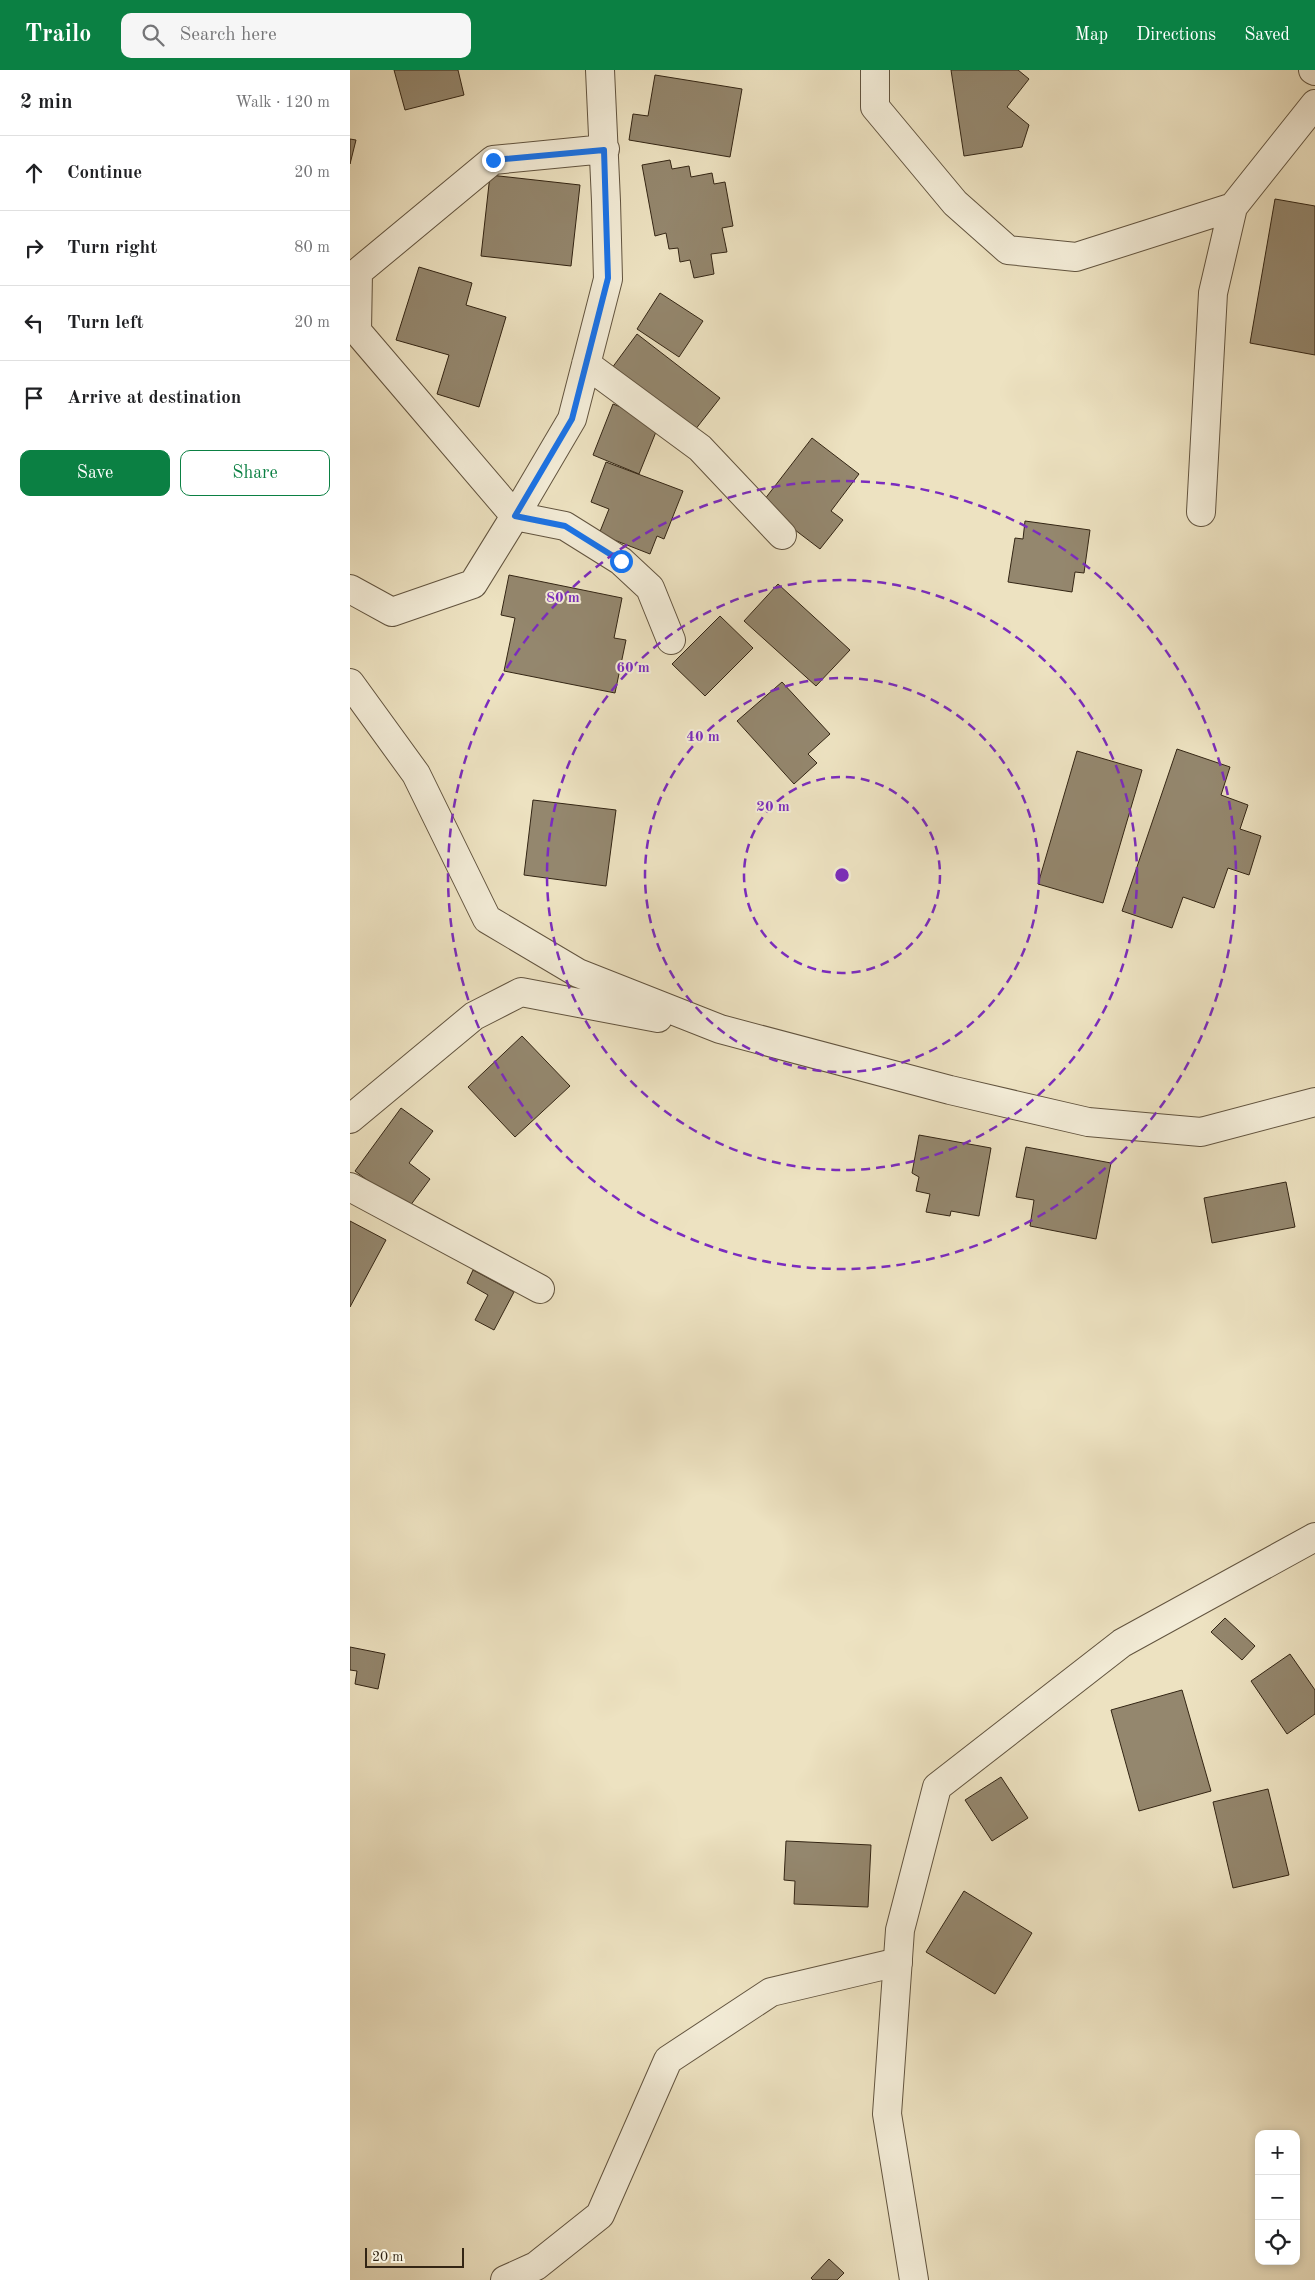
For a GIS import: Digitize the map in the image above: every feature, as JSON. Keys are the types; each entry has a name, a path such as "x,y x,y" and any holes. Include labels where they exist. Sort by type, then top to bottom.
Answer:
{"street":[{"path":"875,70 875,107 955,203 1008,250 1076,257 1233,207"},
{"path":"350,589 392,612 473,584 572,419 608,278 602,73"},
{"path":"1200,512 1213,293 1233,207 1315,104"},
{"path":"604,150 493,160 358,272 358,331 515,516 565,526 621,561 650,588 671,640"},
{"path":"586,364 700,448 782,535"},
{"path":"350,683 416,774 487,919 578,973 720,1029"},
{"path":"350,1119 474,1016 521,992 720,1029 950,1090 1088,1122 1201,1132 1315,1102"},
{"path":"350,1187 540,1289"},
{"path":"914,2280 887,2114 900,1930 937,1787 1122,1643 1315,1537"},
{"path":"505,2280 536,2266 600,2215 668,2060 771,1992 898,1962"}],"building":[{"path":"394,70 458,70 464,95 405,110"},
{"path":"951,70 1018,70 1029,79 1007,107 1029,125 1022,147 964,156"},
{"path":"655,75 742,89 730,157 629,140 633,114 648,116"},
{"path":"350,139 356,140 350,164"},
{"path":"670,160 672,169 689,166 691,177 712,173 714,184 725,182 733,226 722,228 727,252 711,254 714,274 694,278 690,260 680,262 678,248 669,249 666,233 655,236 642,165"},
{"path":"490,175 580,185 571,266 481,256"},
{"path":"1275,199 1315,206 1315,355 1250,343"},
{"path":"419,267 472,283 466,305 506,317 479,407 437,394 449,355 396,340"},
{"path":"660,293 703,321 679,357 637,329"},
{"path":"637,334 720,398 691,435 609,372"},
{"path":"613,404 660,422 639,474 593,455"},
{"path":"812,438 859,474 831,511 843,520 820,549 761,504"},
{"path":"606,462 683,491 664,539 657,536 650,554 599,534 609,509 591,502"},
{"path":"1025,521 1090,530 1084,573 1075,572 1072,592 1008,582 1015,538 1023,539"},
{"path":"509,575 622,598 614,638 626,640 615,693 504,671 515,618 501,615"},
{"path":"778,584 850,650 816,686 744,621"},
{"path":"720,616 753,648 705,696 672,664"},
{"path":"782,682 830,734 808,754 817,763 794,784 737,721"},
{"path":"1177,749 1230,767 1221,795 1248,805 1240,829 1261,836 1249,875 1228,868 1214,908 1183,897 1172,928 1122,911"},
{"path":"1077,751 1142,770 1103,903 1038,884"},
{"path":"533,800 616,810 606,886 524,875"},
{"path":"522,1036 570,1086 515,1137 468,1087"},
{"path":"401,1108 433,1131 409,1163 430,1179 407,1210 355,1171"},
{"path":"919,1135 991,1148 979,1216 951,1211 950,1216 926,1212 930,1194 916,1191 919,1177 912,1173"},
{"path":"1026,1147 1111,1163 1096,1239 1030,1226 1034,1200 1016,1197"},
{"path":"1286,1182 1295,1227 1212,1243 1204,1198"},
{"path":"350,1221 386,1240 350,1307"},
{"path":"473,1270 514,1292 494,1330 475,1320 488,1295 467,1283"},
{"path":"1225,1618 1255,1646 1242,1660 1211,1632"},
{"path":"350,1647 385,1654 378,1689 355,1684 357,1671 350,1670"},
{"path":"1290,1654 1315,1690 1315,1714 1287,1734 1251,1681"},
{"path":"1182,1690 1211,1791 1139,1811 1111,1710"},
{"path":"1001,1777 1028,1818 992,1841 965,1800"},
{"path":"1268,1789 1289,1875 1233,1888 1213,1802"},
{"path":"786,1841 871,1845 868,1907 794,1904 795,1881 784,1880"},
{"path":"964,1891 1032,1933 995,1994 926,1952"},
{"path":"829,2259 844,2273 837,2280 813,2280 811,2278"}],"route":[{"path":"493,160 604,150 608,278 572,419 515,516 565,526 621,561"}]}
